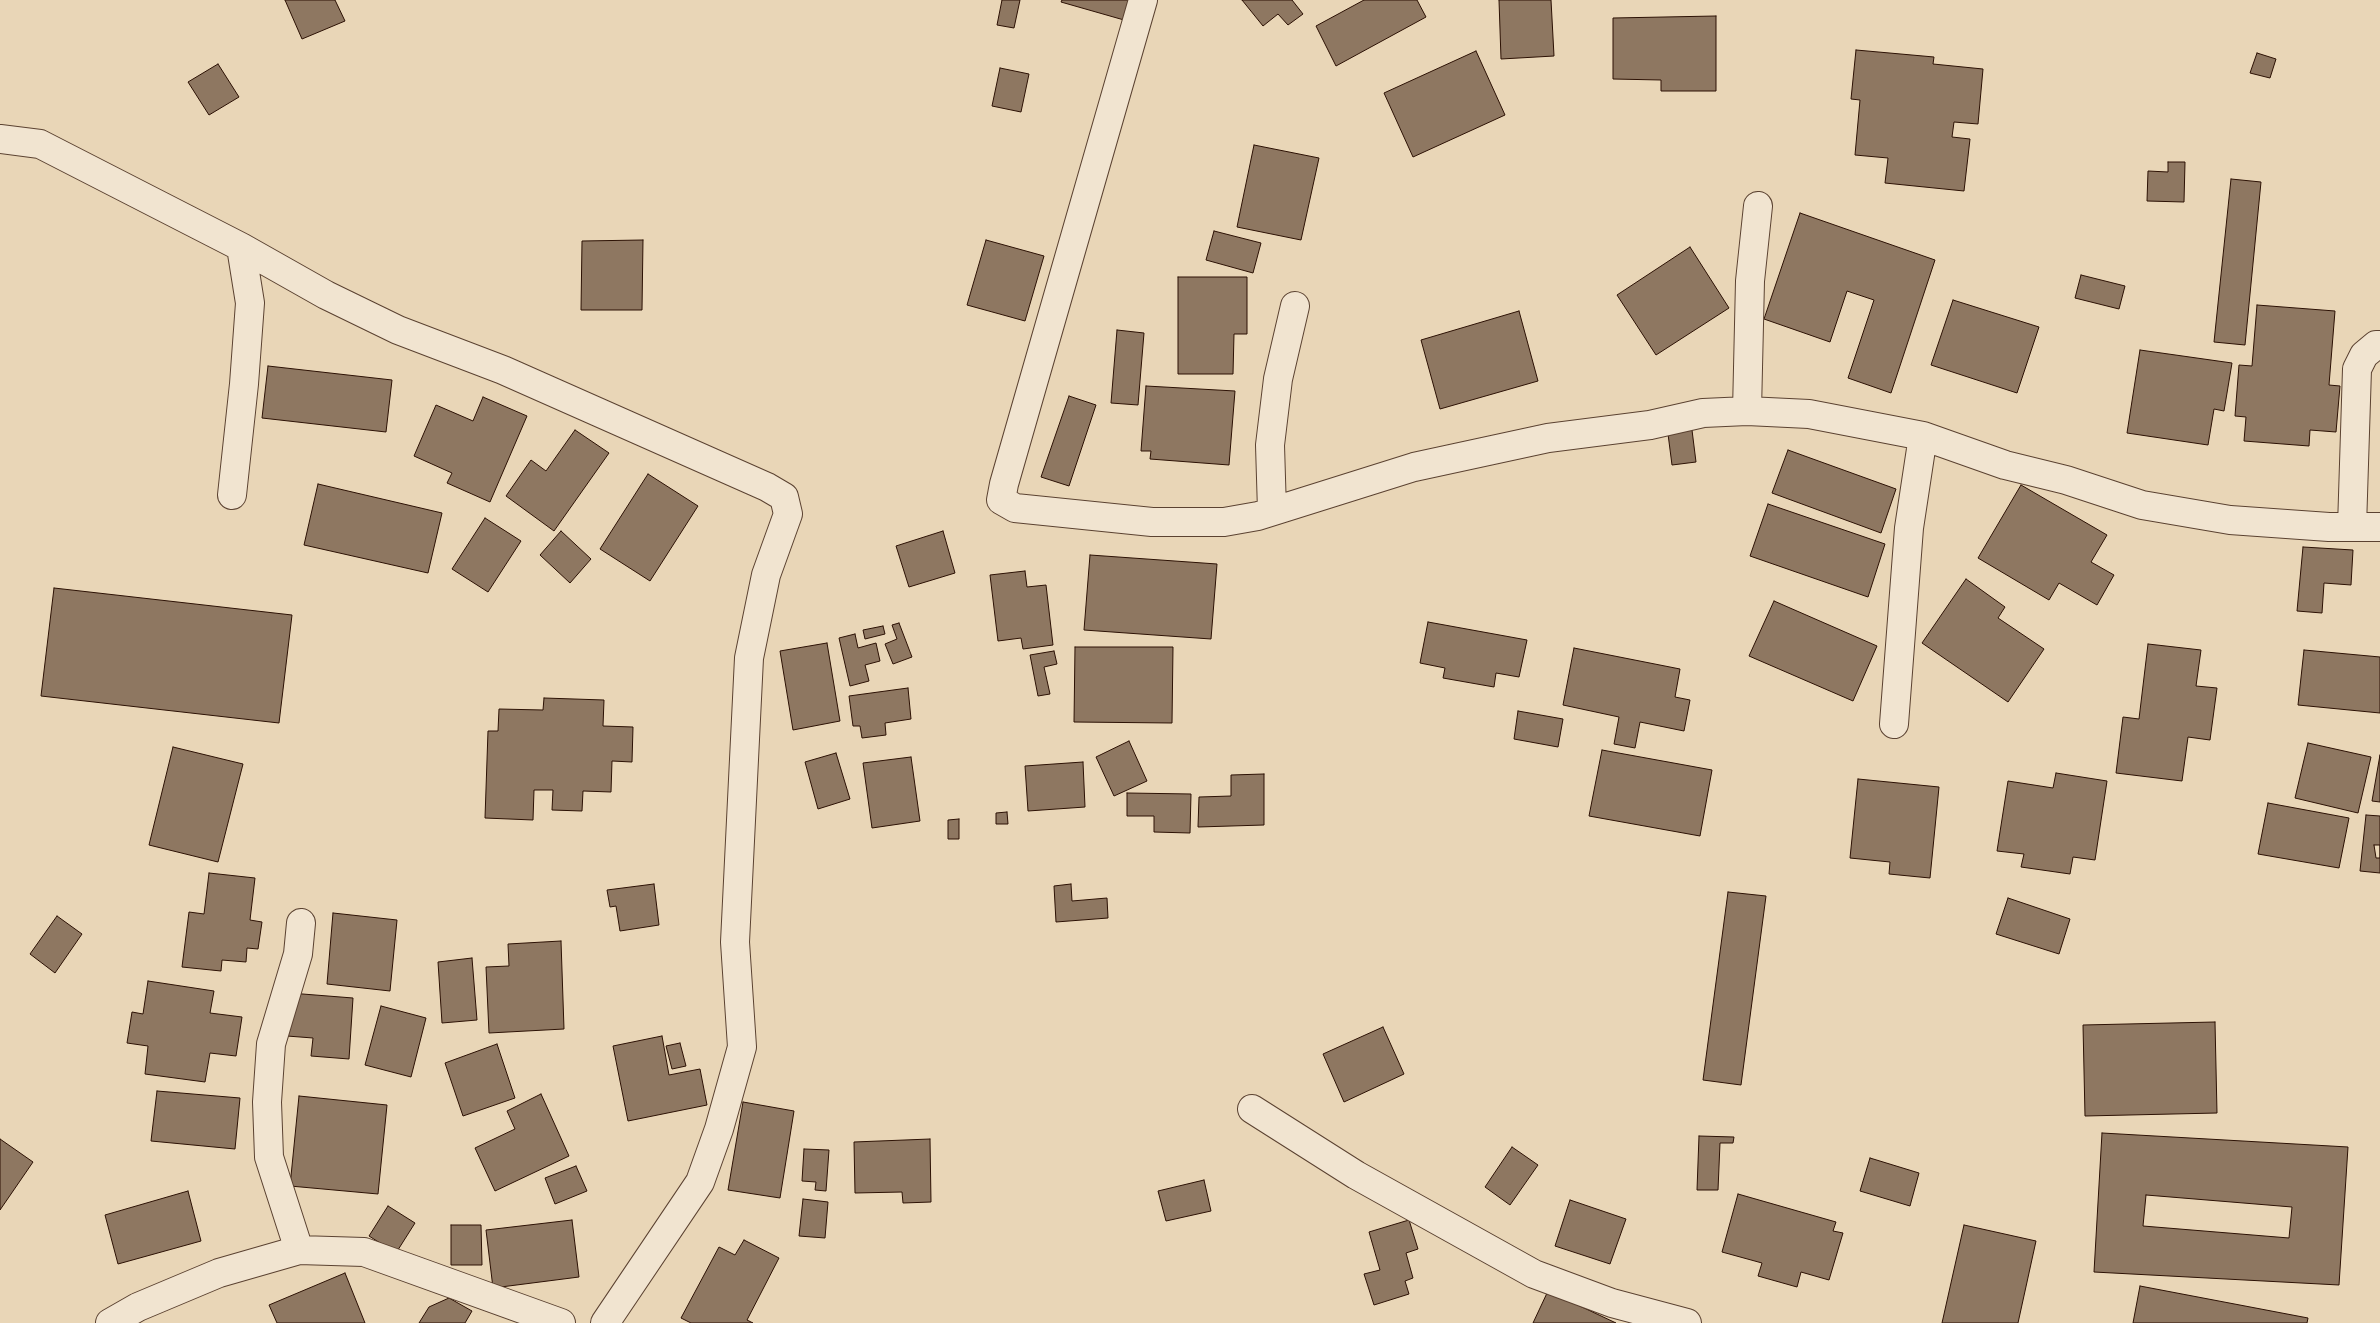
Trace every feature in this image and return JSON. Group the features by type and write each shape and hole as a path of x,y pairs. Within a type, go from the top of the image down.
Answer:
{"street":[{"path":"1143,0 1004,484 1001,500 1015,508 1152,522 1224,522 1272,511 1414,467 1539,440 1650,425 1703,413 1747,411 1809,414 1923,436 2006,464 2066,480 2142,505 2230,520 2380,527"},
{"path":"0,139 40,144 241,247 326,295 398,330 503,370 767,487 784,497 788,514 766,575 750,658 735,942 742,1047 719,1129 700,1182 605,1323"},
{"path":"1747,411 1750,281 1758,206"},
{"path":"232,495 244,384 250,303 241,247"},
{"path":"1272,511 1270,445 1278,379 1295,306"},
{"path":"2352,527 2357,368 2364,355 2376,344 2380,344"},
{"path":"1894,724 1909,528 1923,436"},
{"path":"299,1250 269,1157 267,1102 271,1044 298,954 300,923"},
{"path":"1252,1109 1356,1175 1534,1274 1612,1303 1687,1323"},
{"path":"110,1323 138,1307 219,1273 299,1250 364,1252 561,1323"}],"building":[{"path":"285,0 335,0 345,21 302,39"},
{"path":"1002,0 1020,0 1014,28 997,25"},
{"path":"1062,0 1130,0 1124,20 1061,2"},
{"path":"1242,0 1292,0 1303,14 1288,25 1278,14 1263,26"},
{"path":"1364,0 1417,0 1426,17 1336,66 1316,26"},
{"path":"1499,0 1551,0 1554,56 1501,59"},
{"path":"1716,16 1716,91 1661,91 1661,80 1613,79 1613,18"},
{"path":"1856,50 1934,57 1933,64 1983,69 1978,124 1954,122 1952,137 1970,139 1964,191 1885,183 1888,158 1855,155 1860,100 1851,99"},
{"path":"1476,51 1505,115 1413,157 1384,93"},
{"path":"2257,53 2276,59 2270,78 2250,73"},
{"path":"218,64 239,97 209,115 188,82"},
{"path":"1000,68 1029,74 1021,112 992,106"},
{"path":"1254,145 1319,158 1301,240 1237,227"},
{"path":"2168,162 2185,162 2184,202 2147,201 2148,171 2168,172"},
{"path":"2231,179 2261,182 2245,345 2214,342"},
{"path":"1800,213 1935,260 1891,393 1848,378 1874,300 1847,291 1830,342 1764,319"},
{"path":"1214,231 1261,243 1253,273 1206,260"},
{"path":"643,240 642,310 581,310 582,241"},
{"path":"986,240 1044,256 1025,321 967,305"},
{"path":"1690,247 1729,308 1656,355 1617,295"},
{"path":"2081,275 2125,286 2119,309 2075,298"},
{"path":"1178,277 1247,277 1247,334 1234,334 1233,374 1178,374"},
{"path":"1953,300 2039,327 2017,393 1931,365"},
{"path":"2257,305 2335,311 2329,385 2340,386 2336,432 2310,430 2309,446 2244,441 2246,417 2235,416 2239,365 2252,366"},
{"path":"1519,311 1538,381 1440,409 1421,340"},
{"path":"1117,330 1144,333 1138,405 1111,403"},
{"path":"2140,350 2232,363 2224,411 2214,409 2208,445 2127,433"},
{"path":"268,366 392,380 386,432 262,418"},
{"path":"1146,386 1235,391 1229,465 1150,459 1151,451 1141,451"},
{"path":"1069,396 1096,405 1069,486 1041,477"},
{"path":"483,397 527,416 490,502 447,483 452,473 414,456 436,405 473,421"},
{"path":"575,430 609,453 554,531 506,496 531,460 546,471"},
{"path":"1692,430 1696,462 1672,465 1668,434"},
{"path":"1788,450 1896,489 1881,533 1772,493"},
{"path":"648,474 698,506 650,581 600,549"},
{"path":"318,484 442,513 428,573 304,545"},
{"path":"2021,485 2107,535 2091,562 2114,575 2097,605 2059,583 2049,600 1978,558"},
{"path":"1768,504 1885,544 1868,597 1750,556"},
{"path":"485,518 521,541 488,592 452,569"},
{"path":"561,531 591,559 570,583 540,555"},
{"path":"943,531 955,573 909,587 896,546"},
{"path":"2303,547 2353,550 2351,585 2324,583 2322,613 2297,611"},
{"path":"1090,555 1217,564 1211,639 1084,630"},
{"path":"1025,571 1027,587 1046,585 1053,645 1023,649 1021,638 998,641 990,575"},
{"path":"1966,579 2005,607 1998,618 2044,649 2008,702 1922,643"},
{"path":"54,588 292,615 279,723 41,696"},
{"path":"1774,601 1877,646 1853,701 1749,656"},
{"path":"1428,622 1527,640 1519,677 1496,673 1494,687 1443,678 1445,668 1420,663"},
{"path":"899,623 912,657 893,664 885,644 897,639 892,625"},
{"path":"883,626 885,634 865,639 863,630"},
{"path":"855,634 858,648 876,643 880,661 865,665 869,681 850,686 839,638"},
{"path":"827,643 840,721 793,730 780,651"},
{"path":"2148,644 2201,650 2196,686 2217,688 2210,740 2188,737 2182,781 2116,773 2123,717 2139,719"},
{"path":"1075,647 1173,647 1172,723 1074,722"},
{"path":"1574,648 1680,669 1675,697 1690,700 1684,731 1640,722 1635,748 1614,744 1619,717 1563,705"},
{"path":"2304,650 2380,657 2380,713 2298,705"},
{"path":"1054,651 1057,664 1044,667 1050,694 1038,696 1030,655"},
{"path":"908,688 911,719 885,723 886,735 862,738 860,726 853,726 849,696"},
{"path":"544,698 604,700 603,726 633,727 632,762 612,761 611,792 583,791 582,811 552,810 553,790 534,790 533,820 485,818 488,731 498,731 499,709 543,710"},
{"path":"1518,711 1563,719 1558,747 1514,739"},
{"path":"1129,741 1147,781 1114,796 1096,757"},
{"path":"2308,743 2371,757 2358,813 2295,798"},
{"path":"173,747 243,764 218,862 149,845"},
{"path":"1602,750 1712,770 1700,836 1589,816"},
{"path":"836,753 850,799 818,809 805,762"},
{"path":"2380,755 2380,802 2372,801"},
{"path":"911,757 920,821 872,828 863,763"},
{"path":"1083,762 1085,807 1028,811 1025,766"},
{"path":"2056,773 2107,781 2095,860 2073,857 2070,874 2021,867 2024,854 1997,851 2008,781 2053,788"},
{"path":"1264,774 1264,825 1198,827 1199,797 1231,796 1231,775"},
{"path":"1858,779 1939,787 1930,878 1889,874 1890,862 1850,858"},
{"path":"1127,793 1191,794 1190,833 1154,832 1154,816 1127,816"},
{"path":"2268,803 2349,818 2339,868 2258,854"},
{"path":"1007,812 1008,824 996,824 996,813"},
{"path":"2366,815 2380,816 2380,873 2360,871"},
{"path":"959,819 959,839 948,839 948,820"},
{"path":"2374,845 2380,845 2380,858 2376,858"},
{"path":"209,873 255,878 250,920 262,922 258,949 247,948 246,962 222,960 221,971 182,967 189,912 204,914"},
{"path":"654,884 659,925 620,931 616,906 610,907 607,890"},
{"path":"1071,884 1072,901 1107,898 1108,918 1056,922 1054,886"},
{"path":"1728,892 1766,896 1741,1085 1703,1080"},
{"path":"2008,898 2070,919 2059,954 1996,934"},
{"path":"333,913 397,920 390,991 327,984"},
{"path":"57,916 82,934 55,973 30,954"},
{"path":"561,941 564,1029 489,1033 486,967 509,966 508,944"},
{"path":"472,958 477,1020 442,1023 438,962"},
{"path":"148,981 214,991 210,1013 242,1017 236,1056 210,1053 205,1082 145,1074 148,1046 127,1043 132,1012 143,1014"},
{"path":"290,993 353,998 349,1059 311,1056 313,1038 287,1036"},
{"path":"381,1006 426,1018 411,1077 365,1065"},
{"path":"2215,1022 2217,1113 2085,1116 2083,1025"},
{"path":"1383,1027 1404,1074 1344,1102 1323,1054"},
{"path":"662,1036 669,1075 700,1069 707,1105 628,1121 613,1046"},
{"path":"680,1043 686,1066 672,1069 666,1046"},
{"path":"497,1044 515,1098 463,1116 445,1063"},
{"path":"157,1091 240,1098 235,1149 151,1141"},
{"path":"541,1094 569,1156 495,1191 475,1148 515,1129 507,1111"},
{"path":"299,1096 387,1105 378,1194 290,1186"},
{"path":"743,1102 794,1111 780,1198 728,1190"},
{"path":"2102,1133 2348,1147 2339,1285 2094,1272","holes":["2146,1195 2292,1207 2289,1238 2143,1226"]},
{"path":"1699,1136 1734,1137 1733,1143 1720,1143 1718,1190 1697,1190"},
{"path":"0,1139 33,1162 0,1210"},
{"path":"930,1139 931,1202 903,1203 902,1192 855,1193 854,1142"},
{"path":"1512,1147 1538,1165 1510,1205 1485,1187"},
{"path":"804,1149 829,1150 826,1191 815,1190 816,1182 802,1181"},
{"path":"1870,1158 1919,1173 1910,1206 1860,1191"},
{"path":"576,1166 587,1191 555,1204 545,1178"},
{"path":"1204,1180 1211,1211 1166,1221 1158,1191"},
{"path":"188,1191 201,1241 118,1264 105,1215"},
{"path":"1738,1194 1836,1222 1833,1231 1843,1233 1829,1280 1801,1272 1797,1287 1758,1276 1762,1263 1722,1252"},
{"path":"803,1199 828,1202 825,1238 799,1236"},
{"path":"1570,1200 1626,1219 1610,1264 1555,1246"},
{"path":"388,1206 415,1223 396,1253 369,1236"},
{"path":"572,1220 579,1277 493,1288 486,1230"},
{"path":"1409,1220 1418,1249 1406,1253 1413,1278 1405,1281 1409,1294 1374,1305 1364,1274 1380,1270 1369,1232"},
{"path":"451,1225 481,1225 482,1265 451,1265"},
{"path":"1964,1225 2036,1241 2018,1323 1942,1323"},
{"path":"744,1240 779,1258 747,1320 753,1323 691,1323 681,1318 719,1247 735,1255"},
{"path":"345,1273 365,1323 277,1323 269,1305"},
{"path":"2140,1286 2308,1318 2307,1323 2133,1323"},
{"path":"1548,1291 1616,1323 1533,1323"},
{"path":"449,1298 472,1311 465,1323 419,1323 429,1307"}]}
